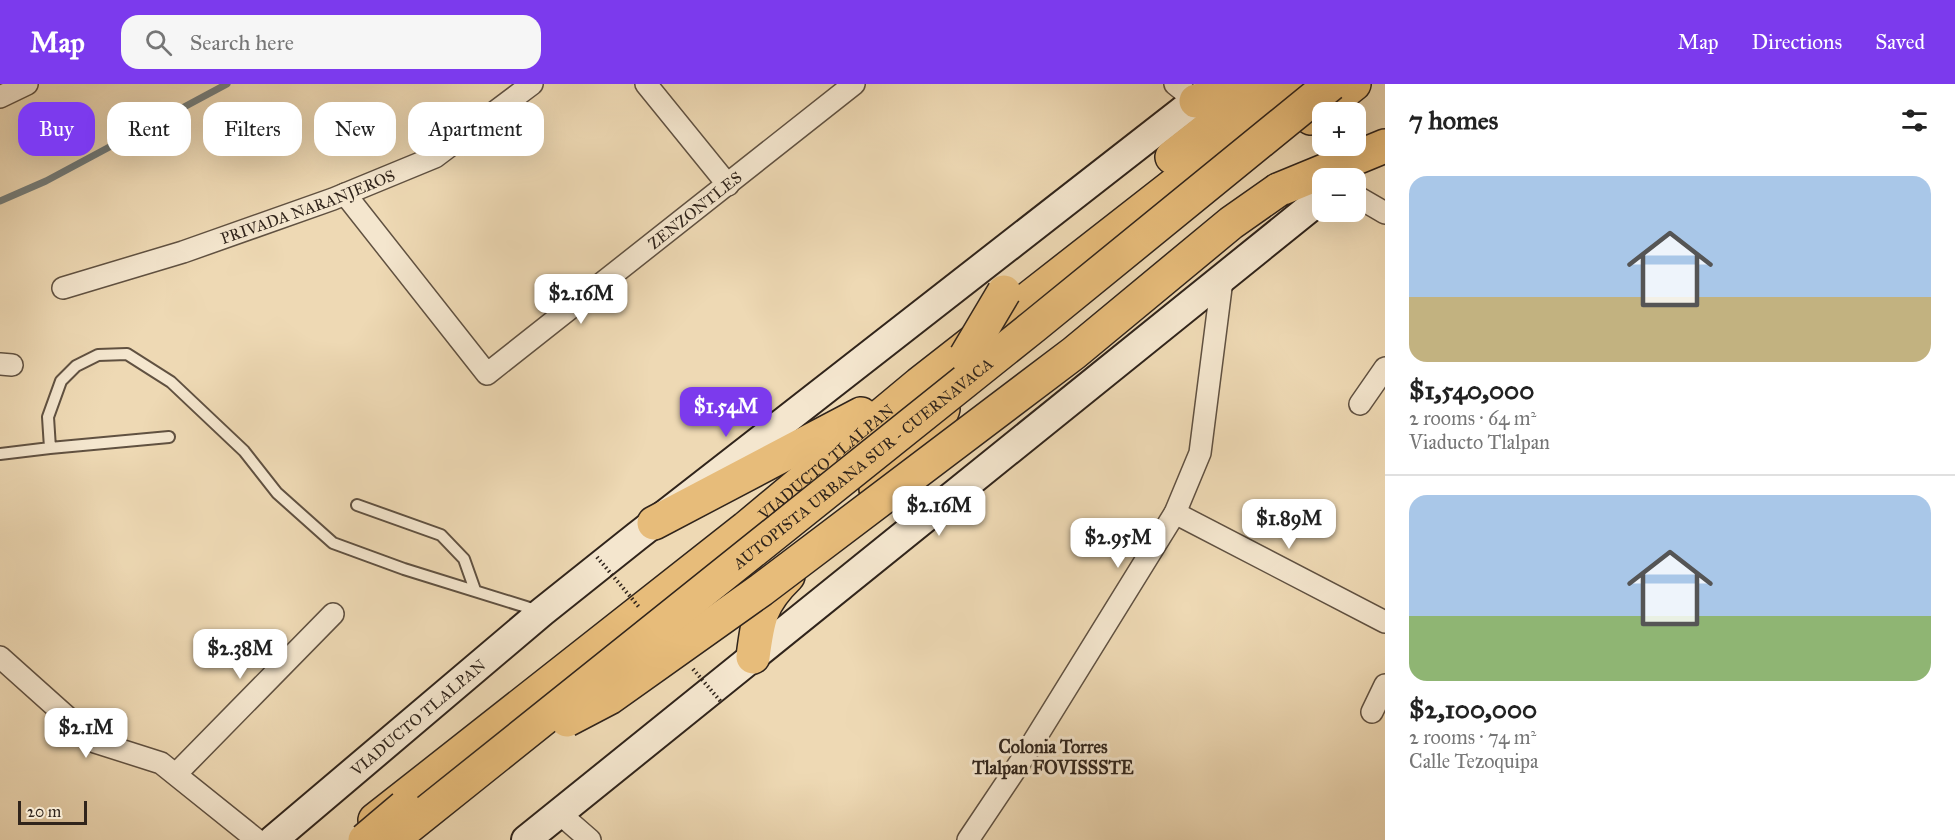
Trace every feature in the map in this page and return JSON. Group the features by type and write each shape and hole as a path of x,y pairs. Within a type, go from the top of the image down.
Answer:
{"highway":[{"path":"1196,90 1264,84"},
{"path":"966,356 1004,292 1264,84"},
{"name":"AUTOPISTA URBANA SUR - CUERNAVACA","path":"365,840 564,686 1296,84"},
{"name":"VIADUCTO TLALPAN","path":"350,840 746,528 919,384 1303,84"},
{"name":"AUTOPISTA URBANA SUR - CUERNAVACA","path":"392,840 1034,326 1331,84"},
{"name":"VIADUCTO TLALPAN","path":"408,840 765,556 943,409 1354,84"},
{"path":"494,760 609,698 761,590 1074,353 1231,223 1278,190 1385,147"},
{"path":"654,523 919,384"},
{"path":"753,657 757,624 763,605 777,586 921,445 934,431 943,409"}],"main road":[{"name":"VIADUCTO TLALPAN","path":"273,840 542,612 1196,90"},
{"path":"1359,168 1385,147"},
{"path":"526,840 1312,206"}],"street":[{"path":"0,97 27,84"},
{"name":"PRIVADA NARANJEROS","path":"63,288 183,252 345,194 435,157 532,84"},
{"path":"646,84 728,185"},
{"name":"ZENZONTLES","path":"345,194 487,374 854,84"},
{"path":"1366,202 1385,213"},
{"path":"968,840 1026,752 1175,513 1200,453 1222,280"},
{"path":"1360,404 1385,368"},
{"path":"1175,513 1385,622"},
{"path":"176,774 333,614"},
{"path":"0,657 95,742 161,763 257,840"},
{"path":"1372,712 1385,685"},
{"path":"559,813 590,840"}],"lane":[{"path":"50,448 48,417 61,381 76,366 98,356 127,354 171,382 244,451 277,493 333,543 404,569 542,612"},
{"path":"0,454 169,437"},
{"path":"357,505 441,536 464,559 475,590"}],"waterway":[{"path":"0,201 46,181 227,84"}],"district":[{"name":"Colonia Torres Tlalpan FOVISSSTE","path":"1053,757"}]}
